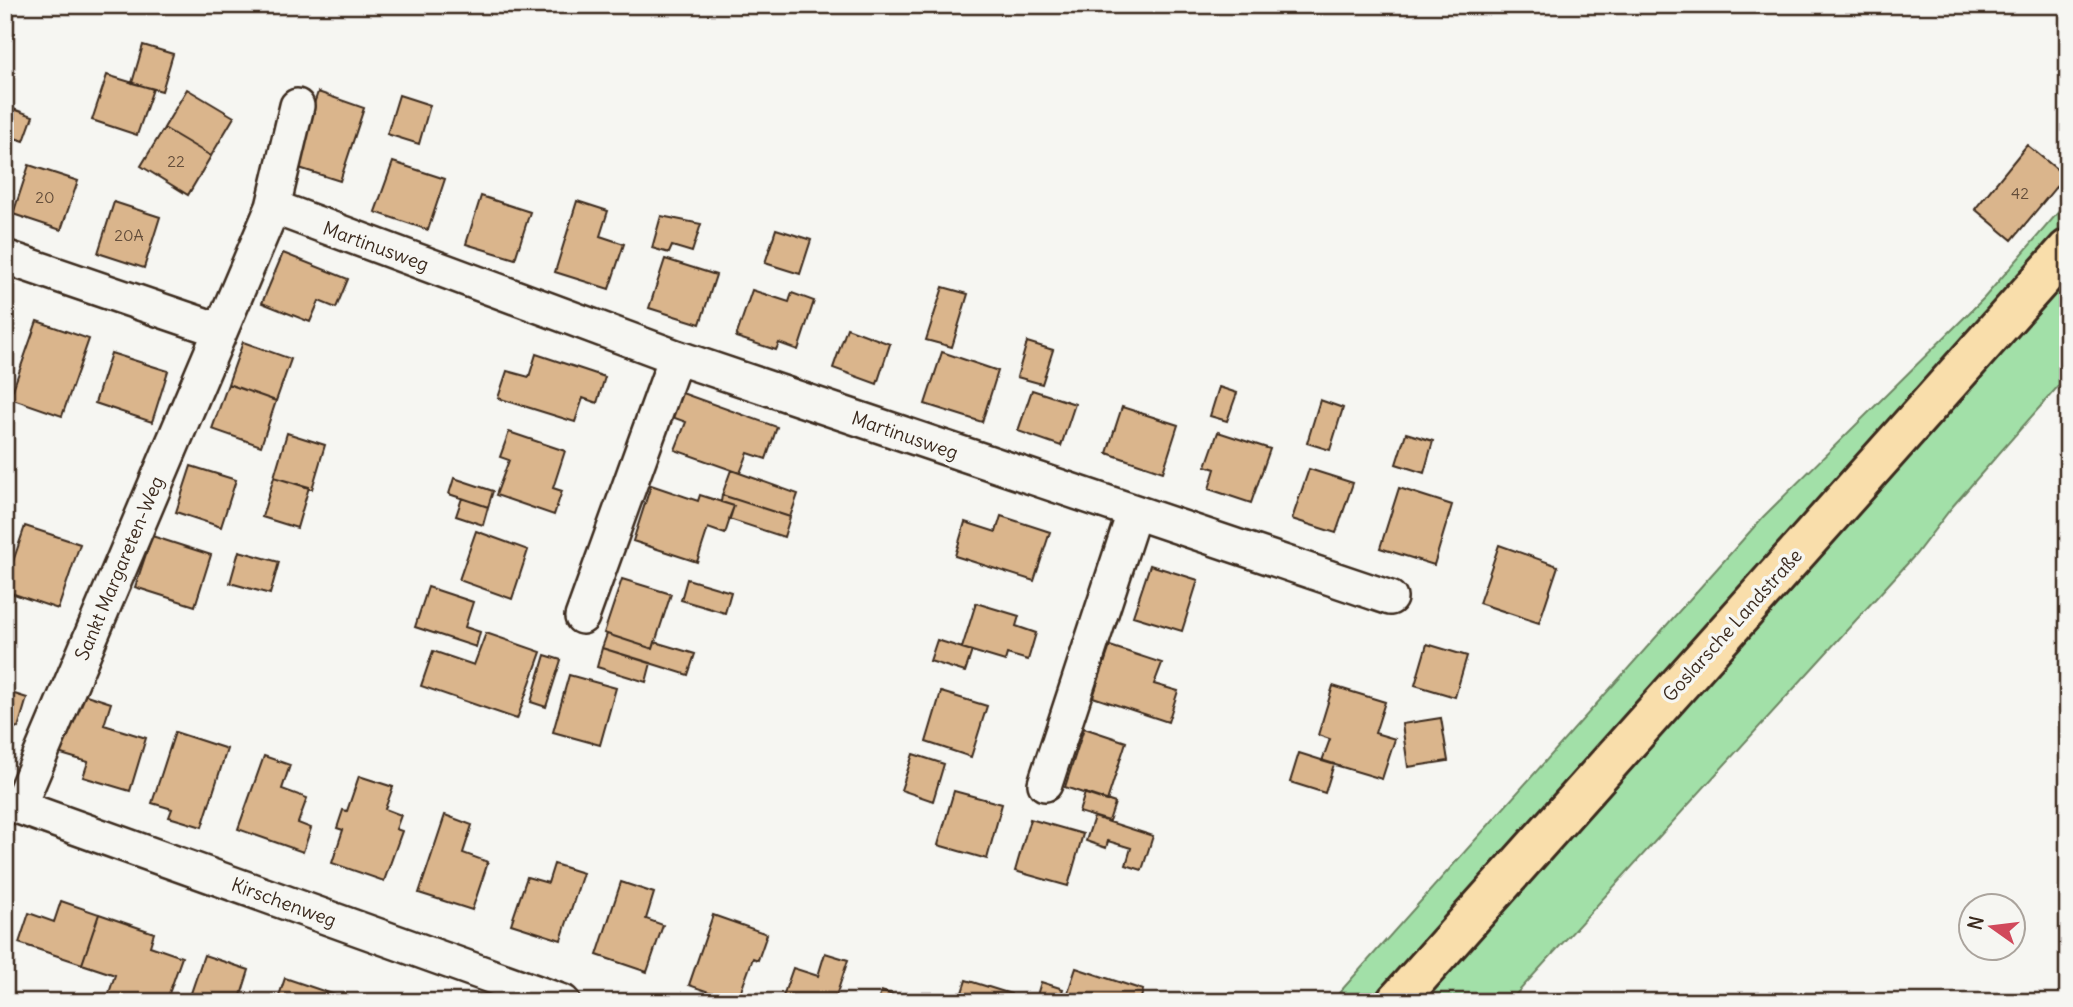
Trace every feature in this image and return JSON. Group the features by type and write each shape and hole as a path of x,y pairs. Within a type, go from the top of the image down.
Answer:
{"main road":[{"name":"Goslarsche Landstraße","path":"1396,1002 2068,249"}],"street":[{"name":"Sankt Margareten-Weg","path":"12,804 273,207 297,106"},
{"name":"Martinusweg","path":"273,207 676,357 1390,598"},
{"path":"5,257 219,330"},
{"path":"582,617 676,357"},
{"path":"1045,784 1134,513"},
{"name":"Kirschenweg","path":"12,804 563,1002"}],"green space":[{"path":"2068,201 2068,375 1952,507 1916,554 1509,1002 1331,1002 1763,517 1984,298"}],"building":[{"path":"143,45 173,54 162,91 132,83"},
{"path":"107,75 153,89 137,135 92,120"},
{"path":"187,89 234,117 211,156 164,128"},
{"path":"318,92 364,108 340,181 293,166"},
{"path":"399,95 430,105 419,144 387,134"},
{"path":"5,106 33,116 24,141 5,135"},
{"path":"164,128 211,156 188,195 141,166"},
{"path":"2027,145 2065,176 2012,240 1975,209"},
{"path":"393,162 445,179 428,230 375,212"},
{"path":"29,165 78,181 61,230 13,214"},
{"path":"481,196 530,212 515,259 466,244"},
{"path":"577,201 608,211 600,236 624,244 609,289 555,272"},
{"path":"114,202 160,217 144,268 98,253"},
{"path":"661,216 701,224 692,252 672,246 669,253 652,248"},
{"path":"776,229 811,240 800,274 765,263"},
{"path":"283,253 348,279 336,308 319,301 310,322 262,303"},
{"path":"665,259 716,275 700,324 649,308"},
{"path":"943,287 968,294 952,347 926,340"},
{"path":"752,290 789,302 792,293 814,301 798,350 779,343 776,350 736,337"},
{"path":"37,321 89,339 62,416 10,398"},
{"path":"847,328 890,344 877,384 833,368"},
{"path":"243,342 291,359 276,401 228,384"},
{"path":"1027,342 1053,350 1042,384 1017,377"},
{"path":"942,352 998,371 982,422 925,404"},
{"path":"111,353 168,371 152,422 95,403"},
{"path":"536,354 605,377 597,403 583,398 575,422 498,398 507,371 529,377"},
{"path":"228,384 276,401 261,446 212,429"},
{"path":"1219,387 1237,393 1227,421 1210,416"},
{"path":"1032,390 1075,404 1061,446 1018,431"},
{"path":"682,393 777,427 766,459 748,453 740,473 675,450 686,422 672,417"},
{"path":"1320,400 1343,408 1330,450 1307,443"},
{"path":"1122,407 1178,425 1163,472 1107,453"},
{"path":"509,432 565,451 553,488 562,491 554,515 496,495 509,460 500,457"},
{"path":"1218,432 1270,449 1251,503 1209,489 1215,469 1206,466"},
{"path":"287,433 325,445 312,489 274,477"},
{"path":"1406,433 1433,441 1424,473 1396,464"},
{"path":"191,466 236,480 221,527 176,512"},
{"path":"1309,469 1353,483 1336,533 1292,519"},
{"path":"731,470 798,494 790,517 722,495"},
{"path":"274,477 309,487 297,528 262,517"},
{"path":"454,478 493,491 488,507 449,494"},
{"path":"651,485 698,501 700,495 734,506 725,534 708,528 697,562 633,541"},
{"path":"1399,488 1452,505 1434,565 1380,548"},
{"path":"722,495 790,517 784,537 729,519 734,506 721,502"},
{"path":"462,498 488,507 483,525 456,516"},
{"path":"1001,516 1050,532 1034,581 955,556 965,522 996,532"},
{"path":"25,526 80,544 58,609 5,591"},
{"path":"476,531 528,550 512,599 459,580"},
{"path":"152,536 211,555 195,606 135,587"},
{"path":"1499,545 1558,566 1539,623 1479,603"},
{"path":"239,551 279,562 270,594 230,583"},
{"path":"1150,565 1198,580 1182,631 1133,616"},
{"path":"622,579 671,594 653,649 604,633"},
{"path":"687,579 731,592 725,613 681,600"},
{"path":"428,587 473,602 465,627 480,632 476,647 415,627"},
{"path":"976,603 1019,616 1016,626 1036,633 1028,660 1007,654 1005,661 962,648"},
{"path":"486,633 541,652 517,719 421,686 433,651 474,665"},
{"path":"607,634 653,649 655,642 695,654 688,675 602,648"},
{"path":"937,640 972,651 965,672 930,661"},
{"path":"1427,644 1467,656 1455,697 1415,685"},
{"path":"1110,646 1162,663 1154,684 1178,691 1168,722 1093,697"},
{"path":"602,648 651,663 646,682 597,667"},
{"path":"545,655 561,660 546,707 531,702"},
{"path":"569,675 616,688 600,745 553,732"},
{"path":"1333,686 1385,702 1375,733 1395,739 1382,779 1322,761 1330,739 1318,735"},
{"path":"5,691 27,698 18,728 5,724"},
{"path":"77,692 111,703 104,725 146,738 130,791 83,777 88,762 58,753"},
{"path":"941,692 987,706 971,757 926,742"},
{"path":"1441,718 1448,761 1408,767 1402,724"},
{"path":"1084,728 1126,742 1107,801 1065,787"},
{"path":"175,732 227,749 202,827 169,817 172,809 152,803"},
{"path":"1299,753 1334,764 1325,793 1290,782"},
{"path":"913,754 944,764 933,801 901,790"},
{"path":"264,756 290,765 282,789 307,798 298,823 311,828 303,852 238,829"},
{"path":"359,776 393,787 385,809 401,815 396,829 402,831 384,881 332,863 343,830 337,828 343,810 347,811"},
{"path":"954,791 1002,804 987,859 938,845"},
{"path":"1085,793 1115,803 1109,821 1079,812"},
{"path":"445,815 472,825 463,853 488,862 472,910 419,893"},
{"path":"1094,817 1153,836 1142,870 1126,865 1131,848 1108,841 1106,848 1086,841"},
{"path":"1030,819 1083,834 1068,886 1015,871"},
{"path":"554,864 583,873 561,940 511,924 527,877 548,883"},
{"path":"621,882 654,893 646,919 663,925 647,972 597,955"},
{"path":"61,901 99,914 82,964 19,943 29,913 54,922"},
{"path":"99,914 154,933 150,946 182,957 166,1002 106,1002 115,975 82,964"},
{"path":"713,915 767,934 758,960 753,958 737,1002 689,985"},
{"path":"825,953 848,960 834,1002 781,1002 793,968 818,976"},
{"path":"204,955 249,970 239,1002 188,1002"},
{"path":"1076,968 1143,990 1140,1002 1076,1002 1066,998"},
{"path":"285,978 353,1001 353,1002 277,1002"},
{"path":"966,980 1011,994 1010,1002 959,1002"},
{"path":"1041,982 1063,989 1059,1002 1035,1002"},
{"path":"881,991 916,1002 878,1002"}]}
